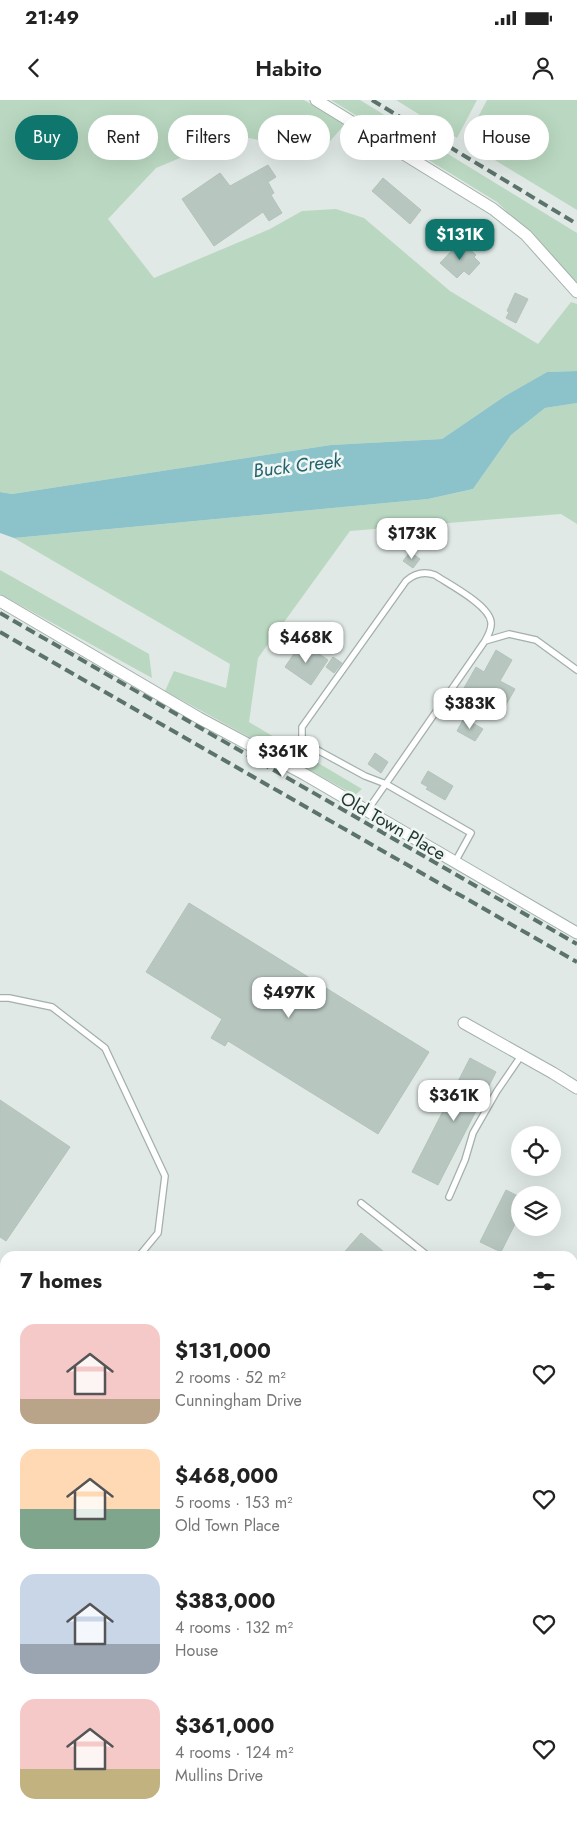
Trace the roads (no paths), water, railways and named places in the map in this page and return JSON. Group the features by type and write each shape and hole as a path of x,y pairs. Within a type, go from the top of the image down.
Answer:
{"street":[{"path":"316,100 493,209 526,235 577,292"},
{"name":"Old Town Place","path":"0,601 199,718 304,774 577,933"},
{"path":"464,1023 577,1088"}],"lane":[{"path":"367,812 386,784 485,641 491,631 491,622 488,614 481,606 436,575 427,572 412,576 406,581 302,727 302,737 308,744 321,752 365,776 386,784 471,833 454,862"},
{"path":"485,641 509,634 536,640 577,670"},
{"path":"0,998 9,998 52,1007 105,1048 164,1176 158,1233 142,1251"},
{"path":"449,1197 465,1160 473,1133 497,1091 521,1056"},
{"path":"361,1203 422,1251"}],"water":[{"name":"Buck Creek","path":"577,371 577,403 545,408 511,435 473,489 428,499 14,538 0,533 0,492 12,494 331,445 442,439 505,396 547,372"}],"railway":[{"path":"372,100 577,224"},
{"path":"0,613 577,944"},
{"path":"0,632 577,962"}]}
